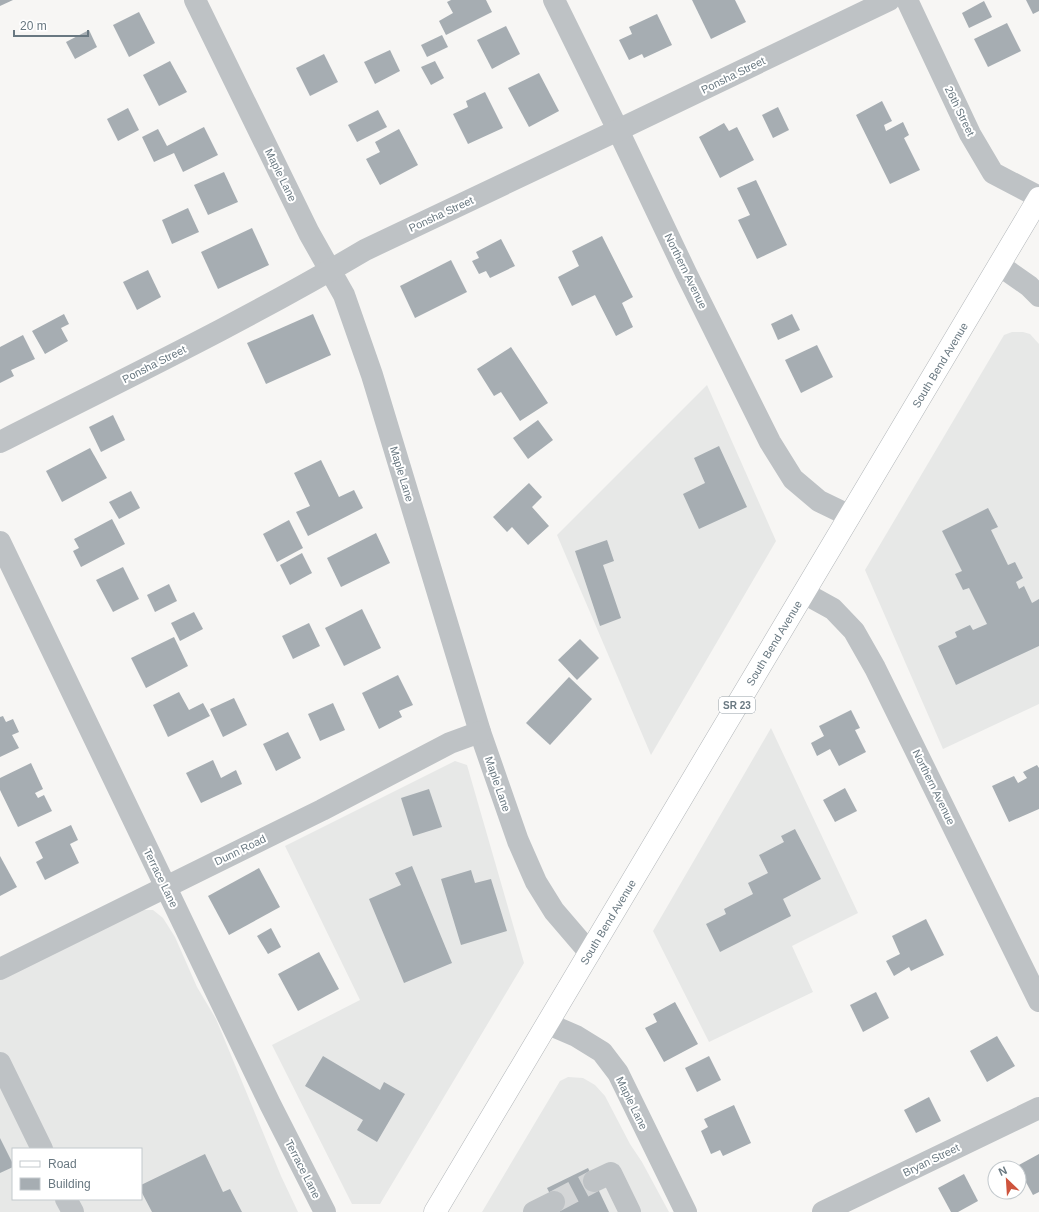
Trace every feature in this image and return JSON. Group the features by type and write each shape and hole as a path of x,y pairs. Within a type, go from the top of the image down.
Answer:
{"main road":[{"name":"South Bend Avenue","path":"435,1212 1039,198"}],"street":[{"name":"Maple Lane","path":"195,0 309,233 344,296 372,375 480,732 518,841 536,882 554,911 590,953"},
{"name":"Northern Avenue","path":"554,0 686,273 770,442 793,479 819,501 850,516"},
{"name":"Ponsha Street","path":"0,442 161,360 329,271 365,250 889,0"},
{"name":"26th Street","path":"907,0 970,134 993,173 1039,198"},
{"path":"999,265 1029,286 1039,296"},
{"name":"Terrace Lane","path":"0,542 276,1116 325,1212"},
{"name":"Northern Avenue","path":"804,593 834,608 854,631 883,683 1039,1001"},
{"name":"Dunn Road","path":"0,968 322,810 450,743 480,732"},
{"name":"Maple Lane","path":"548,1024 576,1036 602,1052 618,1073 686,1212"},
{"path":"0,1063 42,1148"},
{"name":"Bryan Street","path":"823,1212 1039,1108"},
{"path":"594,1181 611,1173 630,1212"},
{"path":"67,1200 73,1212"},
{"path":"534,1212 554,1202"}],"shaded area":[{"path":"1012,332 1023,332 1030,334 1039,344 1039,704 943,749 865,570 1004,335"},
{"path":"707,385 776,541 651,755 557,535"},
{"path":"771,728 858,913 792,946 813,992 709,1042 653,931"},
{"path":"455,761 467,765 524,963 380,1204 352,1204 272,1045 360,1000 285,846"},
{"path":"136,910 153,910 163,918 175,937 197,987 216,1019 281,1176 298,1212 0,1212 0,975"},
{"path":"568,1077 583,1078 595,1085 605,1096 630,1144 642,1162 669,1212 482,1212 560,1081"}],"building":[{"path":"0,0 13,0 0,6"},
{"path":"451,0 486,0 492,12 446,35 439,21 453,13 447,2"},
{"path":"692,0 735,0 746,22 711,39"},
{"path":"1026,0 1039,0 1039,11 1033,14"},
{"path":"984,1 992,17 969,28 962,13"},
{"path":"139,12 155,43 129,57 113,25"},
{"path":"657,14 672,45 644,58 642,54 629,60 619,40 632,34 629,27"},
{"path":"1007,23 1021,51 988,67 974,39"},
{"path":"506,26 520,54 492,69 477,40"},
{"path":"89,30 97,47 75,59 66,42"},
{"path":"442,35 448,47 427,57 421,45"},
{"path":"390,50 400,71 375,84 364,62"},
{"path":"324,54 338,82 310,96 296,68"},
{"path":"170,61 187,92 159,106 143,75"},
{"path":"435,61 444,78 431,85 421,67"},
{"path":"539,73 559,111 529,127 508,88"},
{"path":"485,92 503,128 468,144 453,114 468,107 466,101"},
{"path":"882,101 892,121 884,125 886,131 903,122 909,135 904,138 920,170 890,184 856,115"},
{"path":"778,107 789,130 773,138 762,115"},
{"path":"128,108 139,130 118,141 107,119"},
{"path":"378,110 387,127 357,142 348,125"},
{"path":"724,123 729,131 737,127 754,160 720,178 699,137"},
{"path":"204,127 218,155 183,172 174,153 154,162 142,137 158,129 167,146"},
{"path":"399,129 418,165 380,185 366,159 380,152 375,142"},
{"path":"224,172 238,202 208,215 194,185"},
{"path":"756,180 787,245 757,259 738,220 750,215 737,188"},
{"path":"188,208 199,232 172,244 162,220"},
{"path":"252,228 269,265 218,289 201,252"},
{"path":"602,236 633,297 622,303 633,327 616,336 595,295 572,306 558,277 579,266 572,251"},
{"path":"501,239 515,266 490,278 486,271 479,274 472,261 479,258 476,252"},
{"path":"451,260 467,292 415,318 400,286"},
{"path":"148,270 161,297 137,310 123,282"},
{"path":"64,314 69,324 61,328 68,341 45,354 32,331"},
{"path":"313,314 331,355 266,384 247,343"},
{"path":"792,314 800,330 778,340 771,324"},
{"path":"23,335 35,359 11,370 14,376 0,383 0,347"},
{"path":"817,345 833,377 801,393 785,360"},
{"path":"511,347 548,403 520,421 501,392 494,396 477,369"},
{"path":"113,415 125,440 101,452 89,427"},
{"path":"538,420 553,440 528,459 513,438"},
{"path":"719,446 747,507 699,529 683,494 705,483 694,458"},
{"path":"90,448 107,478 62,502 46,471"},
{"path":"321,460 339,497 354,490 363,508 308,536 296,512 310,506 294,473"},
{"path":"529,483 542,497 532,507 549,526 528,545 512,527 507,532 493,517"},
{"path":"131,491 140,508 119,519 109,502"},
{"path":"988,508 998,527 991,530 1008,565 1015,562 1023,578 1016,582 1019,589 1024,586 1032,603 1039,599 1039,646 956,685 938,646 957,637 955,632 970,625 973,630 987,624 969,588 963,590 955,574 962,571 942,531"},
{"path":"112,519 125,544 81,567 73,551 79,548 74,539"},
{"path":"289,520 303,548 277,562 263,534"},
{"path":"376,533 390,563 341,587 327,558"},
{"path":"607,540 614,561 603,565 621,618 600,626 575,551"},
{"path":"302,553 312,573 290,585 280,565"},
{"path":"123,567 139,599 113,612 96,580"},
{"path":"169,584 177,601 155,612 147,595"},
{"path":"362,609 381,648 344,666 325,628"},
{"path":"194,612 203,629 180,641 171,623"},
{"path":"309,623 320,646 293,659 282,636"},
{"path":"174,637 188,666 146,688 131,658"},
{"path":"580,639 599,658 577,680 558,660"},
{"path":"398,675 413,705 399,711 402,717 379,729 362,693"},
{"path":"569,677 592,699 550,745 526,723"},
{"path":"179,692 189,710 203,703 210,716 168,737 153,705"},
{"path":"234,698 247,725 223,737 210,709"},
{"path":"333,703 345,730 320,741 308,714"},
{"path":"851,710 860,728 855,730 866,752 839,766 830,749 817,756 811,743 824,736 819,726"},
{"path":"3,716 6,722 13,719 19,732 12,735 19,748 0,757 0,717"},
{"path":"288,732 301,758 276,771 263,744"},
{"path":"213,760 221,778 236,770 242,784 201,803 186,773"},
{"path":"31,763 43,789 35,793 38,798 44,795 52,811 18,827 0,790 0,778"},
{"path":"1037,765 1039,768 1039,809 1009,822 992,786 1014,776 1018,783 1027,778 1023,772"},
{"path":"845,788 857,811 835,822 823,800"},
{"path":"429,789 442,827 413,836 401,798"},
{"path":"71,825 78,840 70,844 79,863 45,880 36,862 43,858 35,842"},
{"path":"795,829 821,879 783,899 791,916 720,952 706,924 726,914 724,909 753,894 748,883 768,873 759,855 784,842 781,836"},
{"path":"0,856 17,887 0,896"},
{"path":"412,866 452,963 404,983 369,899 401,885 395,873"},
{"path":"259,868 280,907 229,935 208,896"},
{"path":"471,870 475,883 491,879 507,931 461,945 441,879"},
{"path":"926,919 944,955 911,971 909,967 894,976 886,961 900,954 892,936"},
{"path":"271,928 281,947 268,954 257,936"},
{"path":"319,952 339,989 298,1011 278,974"},
{"path":"876,992 889,1018 863,1032 850,1005"},
{"path":"675,1002 698,1044 664,1062 645,1028 657,1022 653,1014"},
{"path":"997,1036 1015,1066 987,1082 970,1051"},
{"path":"323,1056 380,1090 384,1082 405,1094 377,1142 357,1130 363,1120 305,1086"},
{"path":"709,1056 721,1080 697,1092 685,1068"},
{"path":"929,1097 941,1121 916,1133 904,1110"},
{"path":"734,1105 751,1143 723,1156 720,1150 711,1154 701,1131 708,1127 704,1119"},
{"path":"0,1138 12,1162 12,1167 0,1173"},
{"path":"205,1154 223,1192 230,1189 242,1212 152,1212 142,1193 142,1185"},
{"path":"1039,1154 1039,1192 1033,1195 1027,1184 1027,1161"},
{"path":"588,1168 609,1212 559,1212 547,1188"},
{"path":"964,1174 978,1201 958,1212 951,1212 938,1188"}],"tunnel":[{"path":"554,1202 594,1181"}]}
